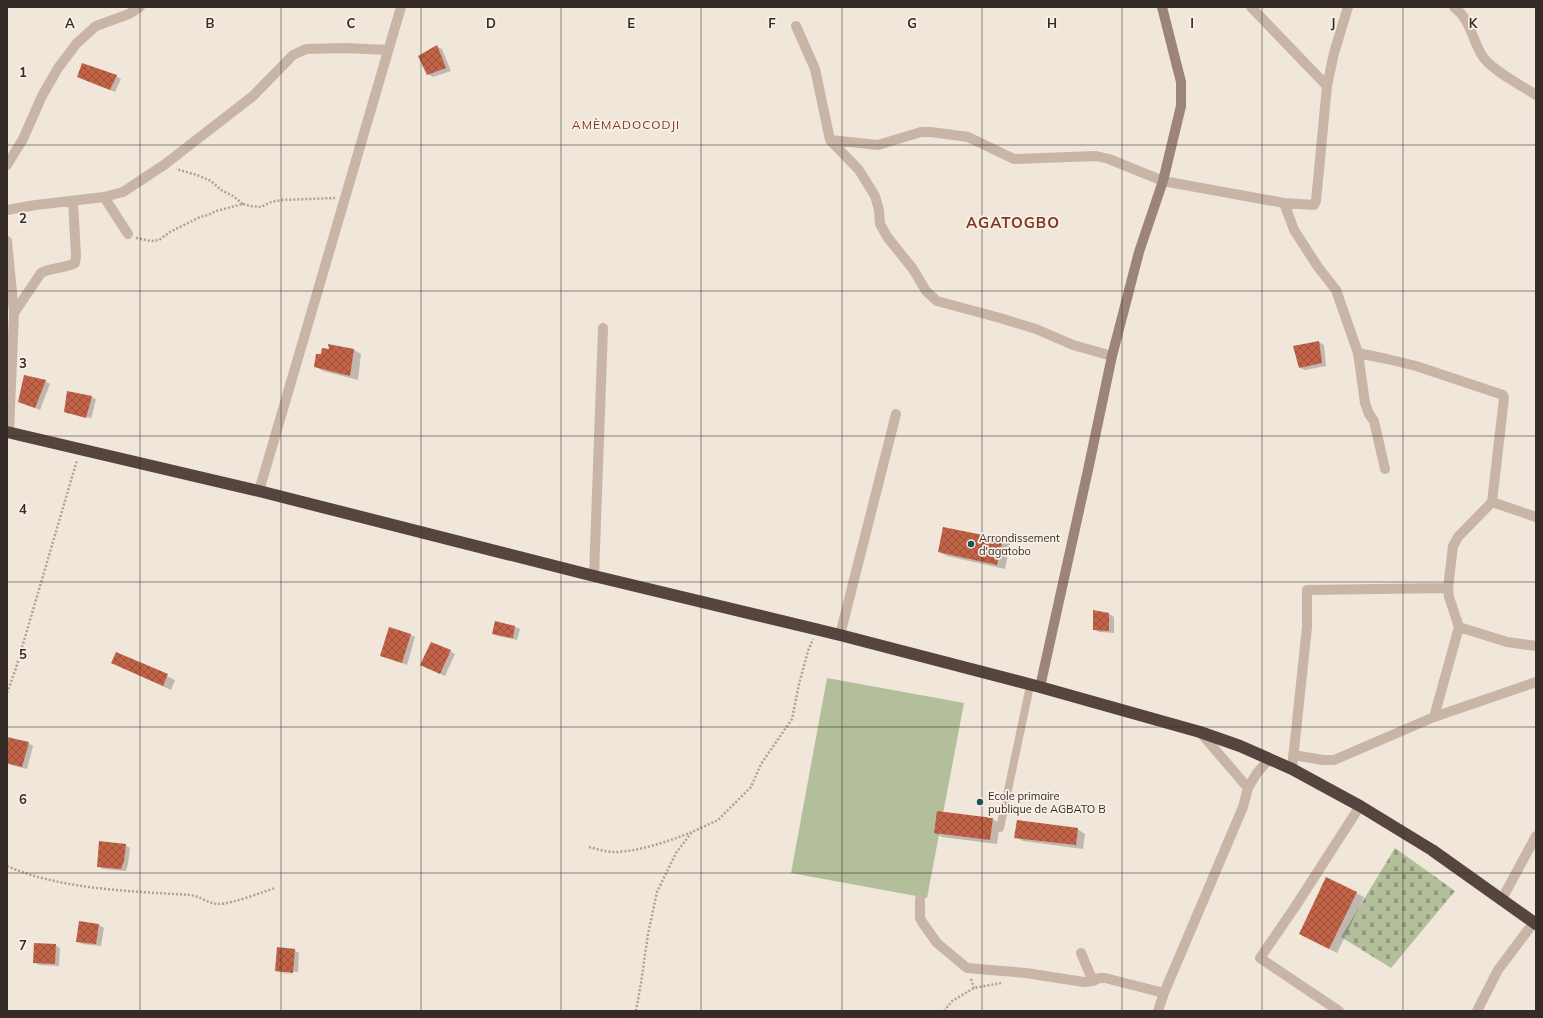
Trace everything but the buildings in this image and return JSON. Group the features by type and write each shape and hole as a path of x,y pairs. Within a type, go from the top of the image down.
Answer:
{"highway":[{"path":"8,432 259,491 594,576 840,635 1200,732 1240,746 1292,769 1360,806 1432,850 1535,923"}],"street":[{"path":"7,166 22,139 42,96 58,68 77,43 96,26 129,14 140,7"},
{"path":"259,491 401,7"},
{"path":"1035,687 1088,470 1112,356 1139,252 1163,181 1181,106 1181,90 1162,7"},
{"path":"1251,7 1327,86"},
{"path":"830,140 878,145 921,132 931,132 968,137 1014,159 1096,156 1109,159 1163,181 1284,203 1314,205 1316,203 1327,86 1334,53 1348,7"},
{"path":"1454,7 1462,13 1468,23 1484,57 1493,66 1536,95"},
{"path":"796,26 818,77 830,140 859,170 875,196 879,210 880,224 888,238 914,268 926,291 937,301 1000,318 1036,330 1073,345 1112,356"},
{"path":"7,210 104,197 124,192 164,165 253,96 293,55 300,51 306,49 346,48 388,50"},
{"path":"104,197 128,234"},
{"path":"14,312 41,273 75,263 76,256 73,201"},
{"path":"1284,203 1294,230 1318,267 1336,290 1358,353 1365,403 1369,414 1374,421 1386,469"},
{"path":"7,244 14,312 8,432"},
{"path":"594,576 603,328"},
{"path":"1358,353 1416,366 1503,395 1498,456 1492,502 1474,519 1455,541 1453,546 1448,588 1449,597 1459,627 1434,717"},
{"path":"840,635 896,414"},
{"path":"1492,502 1536,517"},
{"path":"1292,769 1307,627 1307,590 1448,588"},
{"path":"1459,627 1507,642 1536,646"},
{"path":"1293,755 1323,760 1334,760 1434,717 1536,682"},
{"path":"1200,732 1248,788"},
{"path":"1158,1011 1164,993 1243,807 1248,788 1257,773 1270,759"},
{"path":"1339,1011 1260,958 1295,907 1360,806"},
{"path":"1502,899 1536,836"},
{"path":"920,899 920,918 922,922 937,943 967,968 1026,973 1084,982 1105,978 1164,993"},
{"path":"1477,1011 1498,970 1535,923"},
{"path":"1081,953 1092,981"}],"lane":[{"path":"1000,828 1035,687"}],"path":[{"path":"164,165 211,181 221,190 233,196 243,204 251,206 261,207 271,202 282,200 325,197 341,198"},
{"path":"128,234 138,239 151,241 159,240 170,232 216,210 243,204"},
{"path":"7,693 16,668 80,449"},
{"path":"589,847 613,852 625,851 671,840 718,820 751,787 761,764 792,719 799,684 808,651 818,630"},
{"path":"636,1011 648,934 657,892 676,853 692,832"},
{"path":"7,866 40,878 66,883 192,896 217,904 275,888"},
{"path":"944,1011 952,1002 974,988"}],"green space":[{"path":"827,678 964,703 927,898 791,873"},
{"path":"1395,848 1455,891 1391,968 1341,937"}],"place":[{"name":"Arrondissement d'agatobo","path":"971,544"},
{"name":"Ecole primaire publique de AGBATO B","path":"980,802"}],"district":[{"name":"AMÈMADOCODJI","path":"626,125"},
{"name":"AGATOGBO","path":"1013,223"}]}
